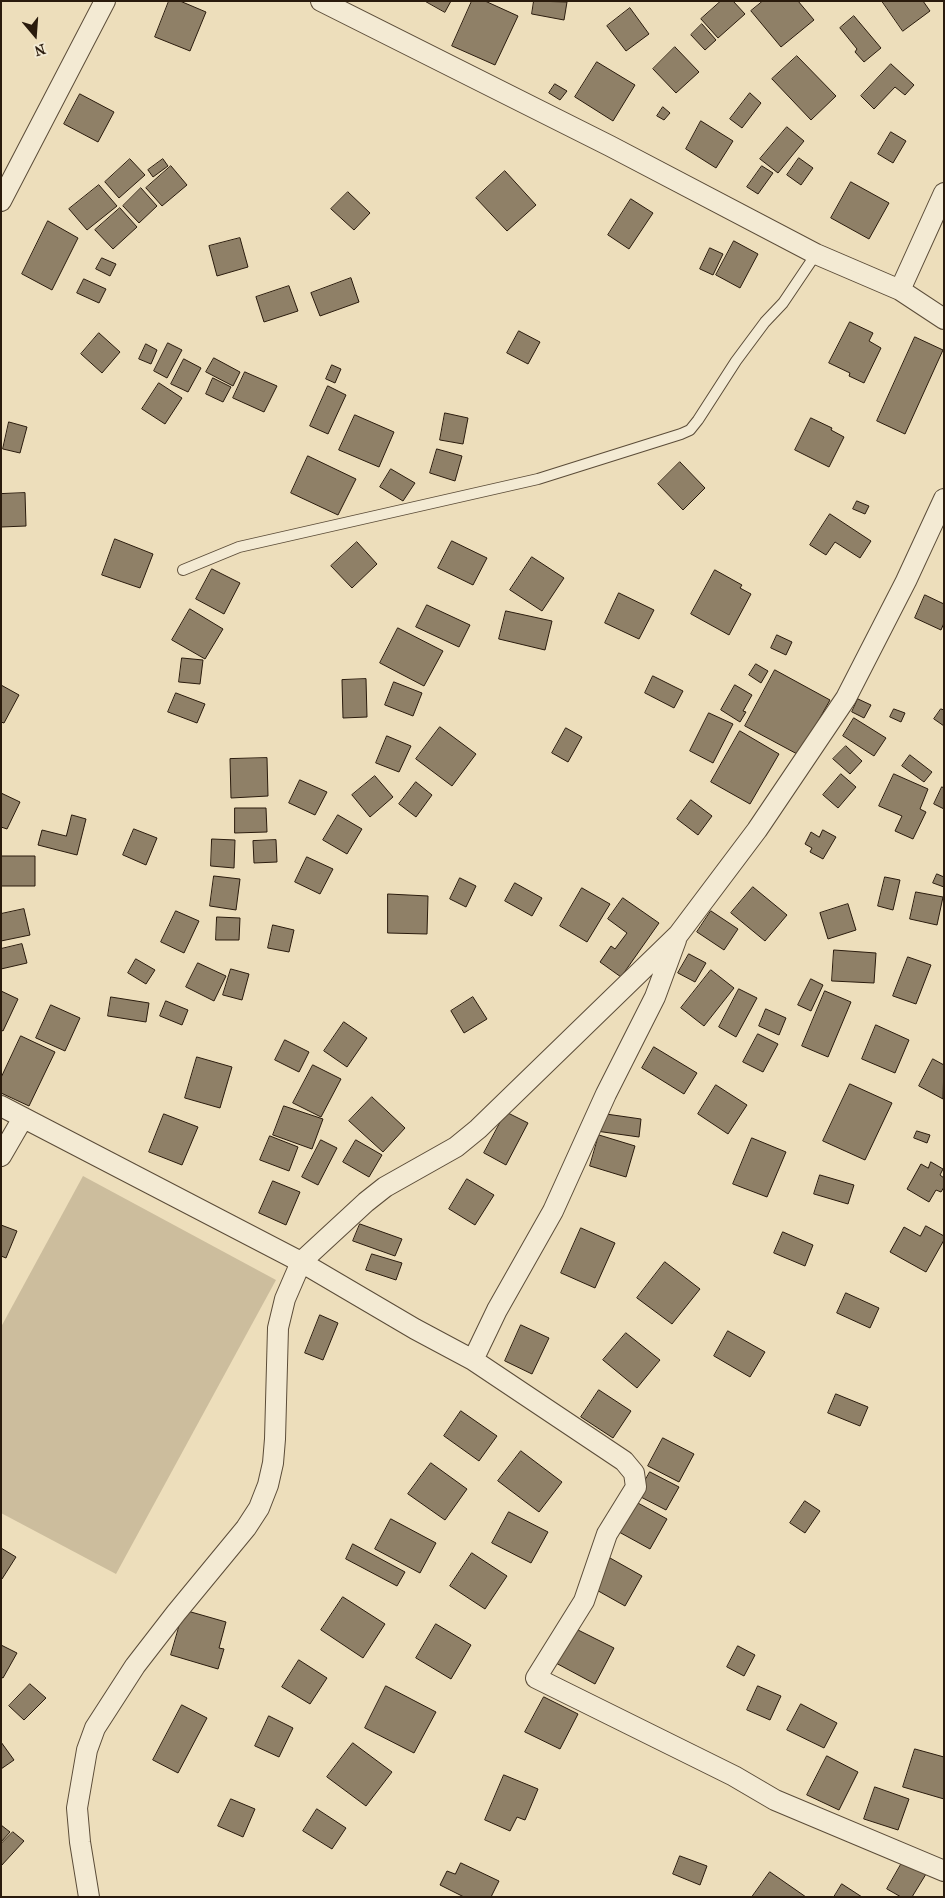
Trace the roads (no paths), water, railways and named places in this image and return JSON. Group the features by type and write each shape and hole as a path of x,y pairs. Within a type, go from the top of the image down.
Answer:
{"street":[{"path":"1,201 105,1"},
{"path":"321,1 610,146 816,254 900,290 944,318"},
{"path":"900,290 944,192"},
{"path":"87,1895 77,1808 87,1750 96,1728 135,1666 246,1528 259,1508 268,1485 274,1447 278,1328 285,1299 301,1262 385,1187 456,1147 478,1129 678,935 757,830 846,698 906,581 944,499"},
{"path":"473,1360 497,1310 553,1211 606,1094 655,997 678,935"},
{"path":"1,1106 301,1262 415,1329 473,1360 624,1462 634,1473 636,1486 607,1534 584,1601 536,1678 727,1773 775,1800 944,1871"},
{"path":"1,1156 23,1118"}],"lane":[{"path":"183,570 239,547 538,479 690,430 736,361 765,322 783,303 816,254"}]}
